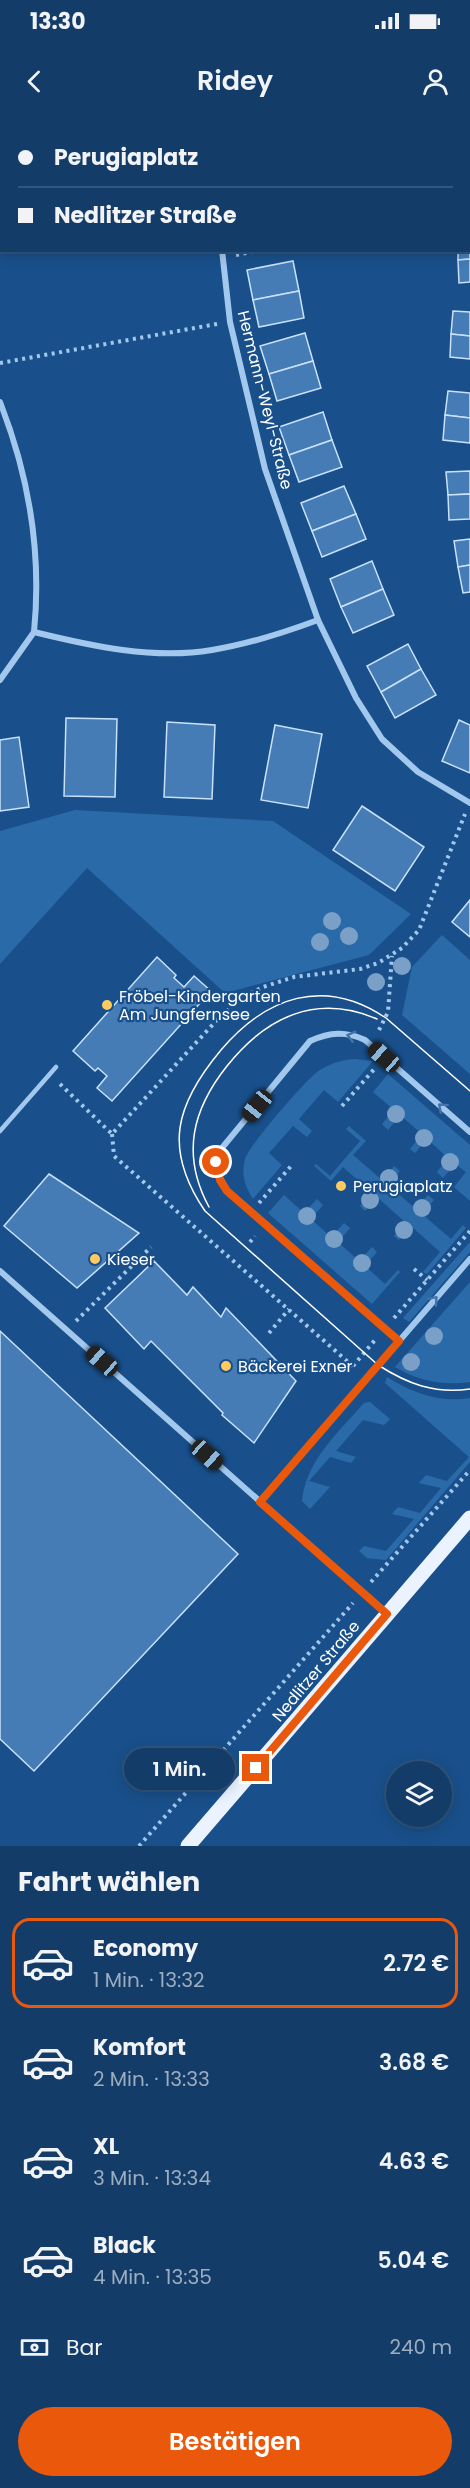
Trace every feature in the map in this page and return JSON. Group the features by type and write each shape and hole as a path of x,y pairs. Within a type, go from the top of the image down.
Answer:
{"main road":[{"name":"Nedlitzer Straße","path":"188,1846 470,1518"}],"street":[{"name":"Hermann-Weyl-Straße","path":"222,254 230,322 265,468 318,620 356,698 382,739 418,772 470,803"},
{"path":"0,402 31,510 37,554 38,593 34,632 0,680"},
{"path":"34,632 79,643 152,653 210,650 268,638 318,620"},
{"path":"399,1341 227,1191 220,1180 216,1162 217,1154 310,1041 324,1035 349,1034 365,1040 470,1132"},
{"path":"260,1502 470,1259"},
{"path":"0,1271 387,1614"}],"lane":[{"path":"0,1131 56,1067"}],"path":[{"path":"222,254 242,252"},
{"path":"0,363 230,322"},
{"path":"112,1134 216,1021 243,997 278,981 360,969 392,956 419,930 470,803"},
{"path":"379,1030 388,1012 392,956"},
{"path":"342,1106 384,1057"},
{"path":"49,1074 112,1134 114,1156 367,1378"},
{"path":"353,1366 470,1231"},
{"path":"67,1330 151,1247"},
{"path":"414,1269 428,1280"},
{"path":"269,1333 289,1309"},
{"path":"363,1341 370,1347"},
{"path":"139,1846 470,1470"}],"shaded area":[{"path":"75,810 273,821 411,914 369,955 225,993 87,868 0,964 0,831"},
{"path":"442,935 470,960 470,1074 402,1015 412,967"},
{"path":"355,1059 373,1061 338,1102 324,1090 299,1119 312,1131 307,1137 293,1126 269,1153 282,1165 253,1199 246,1185 243,1170 248,1152 309,1079 334,1063"},
{"path":"388,1074 470,1145 470,1201 454,1187 466,1172 455,1164 443,1178 437,1172 448,1158 427,1139 415,1153 410,1149 422,1134 400,1115 388,1130 382,1124 394,1110 373,1092"},
{"path":"349,1126 366,1141 353,1155 382,1180 394,1166 400,1171 388,1185 416,1209 428,1195 434,1200 422,1214 451,1239 463,1225 466,1228 427,1274 423,1272 440,1252 411,1226 399,1240 394,1236 405,1222 377,1197 365,1211 360,1206 371,1192 343,1167 331,1181 314,1166 316,1164 330,1176 360,1141 346,1129"},
{"path":"284,1195 304,1213 317,1199 323,1205 311,1219 331,1237 344,1223 350,1228 338,1242 359,1261 372,1247 377,1252 365,1266 385,1284 398,1270 400,1272 372,1304 268,1213"},
{"path":"470,1242 470,1252 409,1322 403,1318"},
{"path":"470,1282 470,1382 431,1381 413,1376 395,1367"},
{"path":"387,1377 406,1388 437,1398 470,1398 470,1462 386,1560 367,1558 359,1551 364,1546 386,1551 414,1519 392,1514 398,1507 420,1513 441,1488 419,1483 426,1475 447,1481 469,1457 385,1383"},
{"path":"370,1402 390,1419 384,1425 363,1420 336,1451 356,1457 351,1463 330,1457 309,1481 330,1487 310,1509 302,1501 310,1472 334,1436 364,1403"}],"building":[{"path":"458,252 470,252 470,259 458,260"},
{"path":"470,259 470,282 459,283 458,260"},
{"path":"293,261 299,291 253,300 247,270"},
{"path":"299,291 304,318 259,327 253,300"},
{"path":"453,311 470,312 470,336 451,334"},
{"path":"305,333 313,361 269,374 260,346"},
{"path":"451,334 470,336 470,359 450,357"},
{"path":"313,361 321,388 277,401 269,374"},
{"path":"448,391 470,393 470,418 445,415"},
{"path":"323,412 332,440 289,455 279,427"},
{"path":"445,415 470,418 470,443 443,440"},
{"path":"332,440 342,467 299,482 289,455"},
{"path":"470,471 470,494 448,495 446,472"},
{"path":"344,486 356,514 312,531 301,503"},
{"path":"470,494 470,519 449,520 448,495"},
{"path":"356,514 366,539 322,557 312,531"},
{"path":"470,539 470,565 458,567 454,541"},
{"path":"372,561 383,589 341,607 330,579"},
{"path":"470,565 470,592 463,593 458,567"},
{"path":"383,589 394,615 353,633 341,607"},
{"path":"408,644 421,669 381,692 367,666"},
{"path":"421,669 436,695 395,718 381,692"},
{"path":"66,718 117,719 115,797 64,796"},
{"path":"459,720 470,725 470,773 442,761"},
{"path":"167,722 215,725 212,799 164,797"},
{"path":"275,725 322,734 308,808 261,800"},
{"path":"19,737 29,807 0,811 0,740"},
{"path":"362,806 424,847 395,891 333,850"},
{"path":"470,900 470,937 452,922"},
{"path":"157,957 176,975 174,978 184,987 194,976 211,991 112,1101 97,1088 107,1076 98,1068 95,1071 73,1051"},
{"path":"49,1174 139,1233 77,1288 4,1226"},
{"path":"154,1261 187,1295 193,1287 221,1317 226,1308 296,1381 254,1443 222,1415 223,1413 151,1341 144,1349 105,1308"},
{"path":"0,1331 238,1554 34,1771 0,1739"}],"tram line":[{"path":"470,1091 386,1018 363,1005 340,998 318,996 297,998 257,1017 238,1032 205,1070 185,1109 180,1128 179,1147 183,1167 205,1211 378,1365 411,1382 433,1389 470,1389"},
{"path":"209,1207 200,1188 195,1169 194,1134 205,1099 227,1066 242,1049 258,1034 294,1014 333,1008 377,1019"}],"place":[{"name":"Fröbel-Kindergarten Am Jungfernsee","path":"107,1005"},
{"name":"Perugiaplatz","path":"341,1186"},
{"name":"Kieser","path":"95,1259"},
{"name":"Bäckerei Exner","path":"226,1366"}],"route":[{"path":"216,1162 220,1180 227,1191 399,1341 260,1502 387,1614 284,1738 256,1768"}]}
